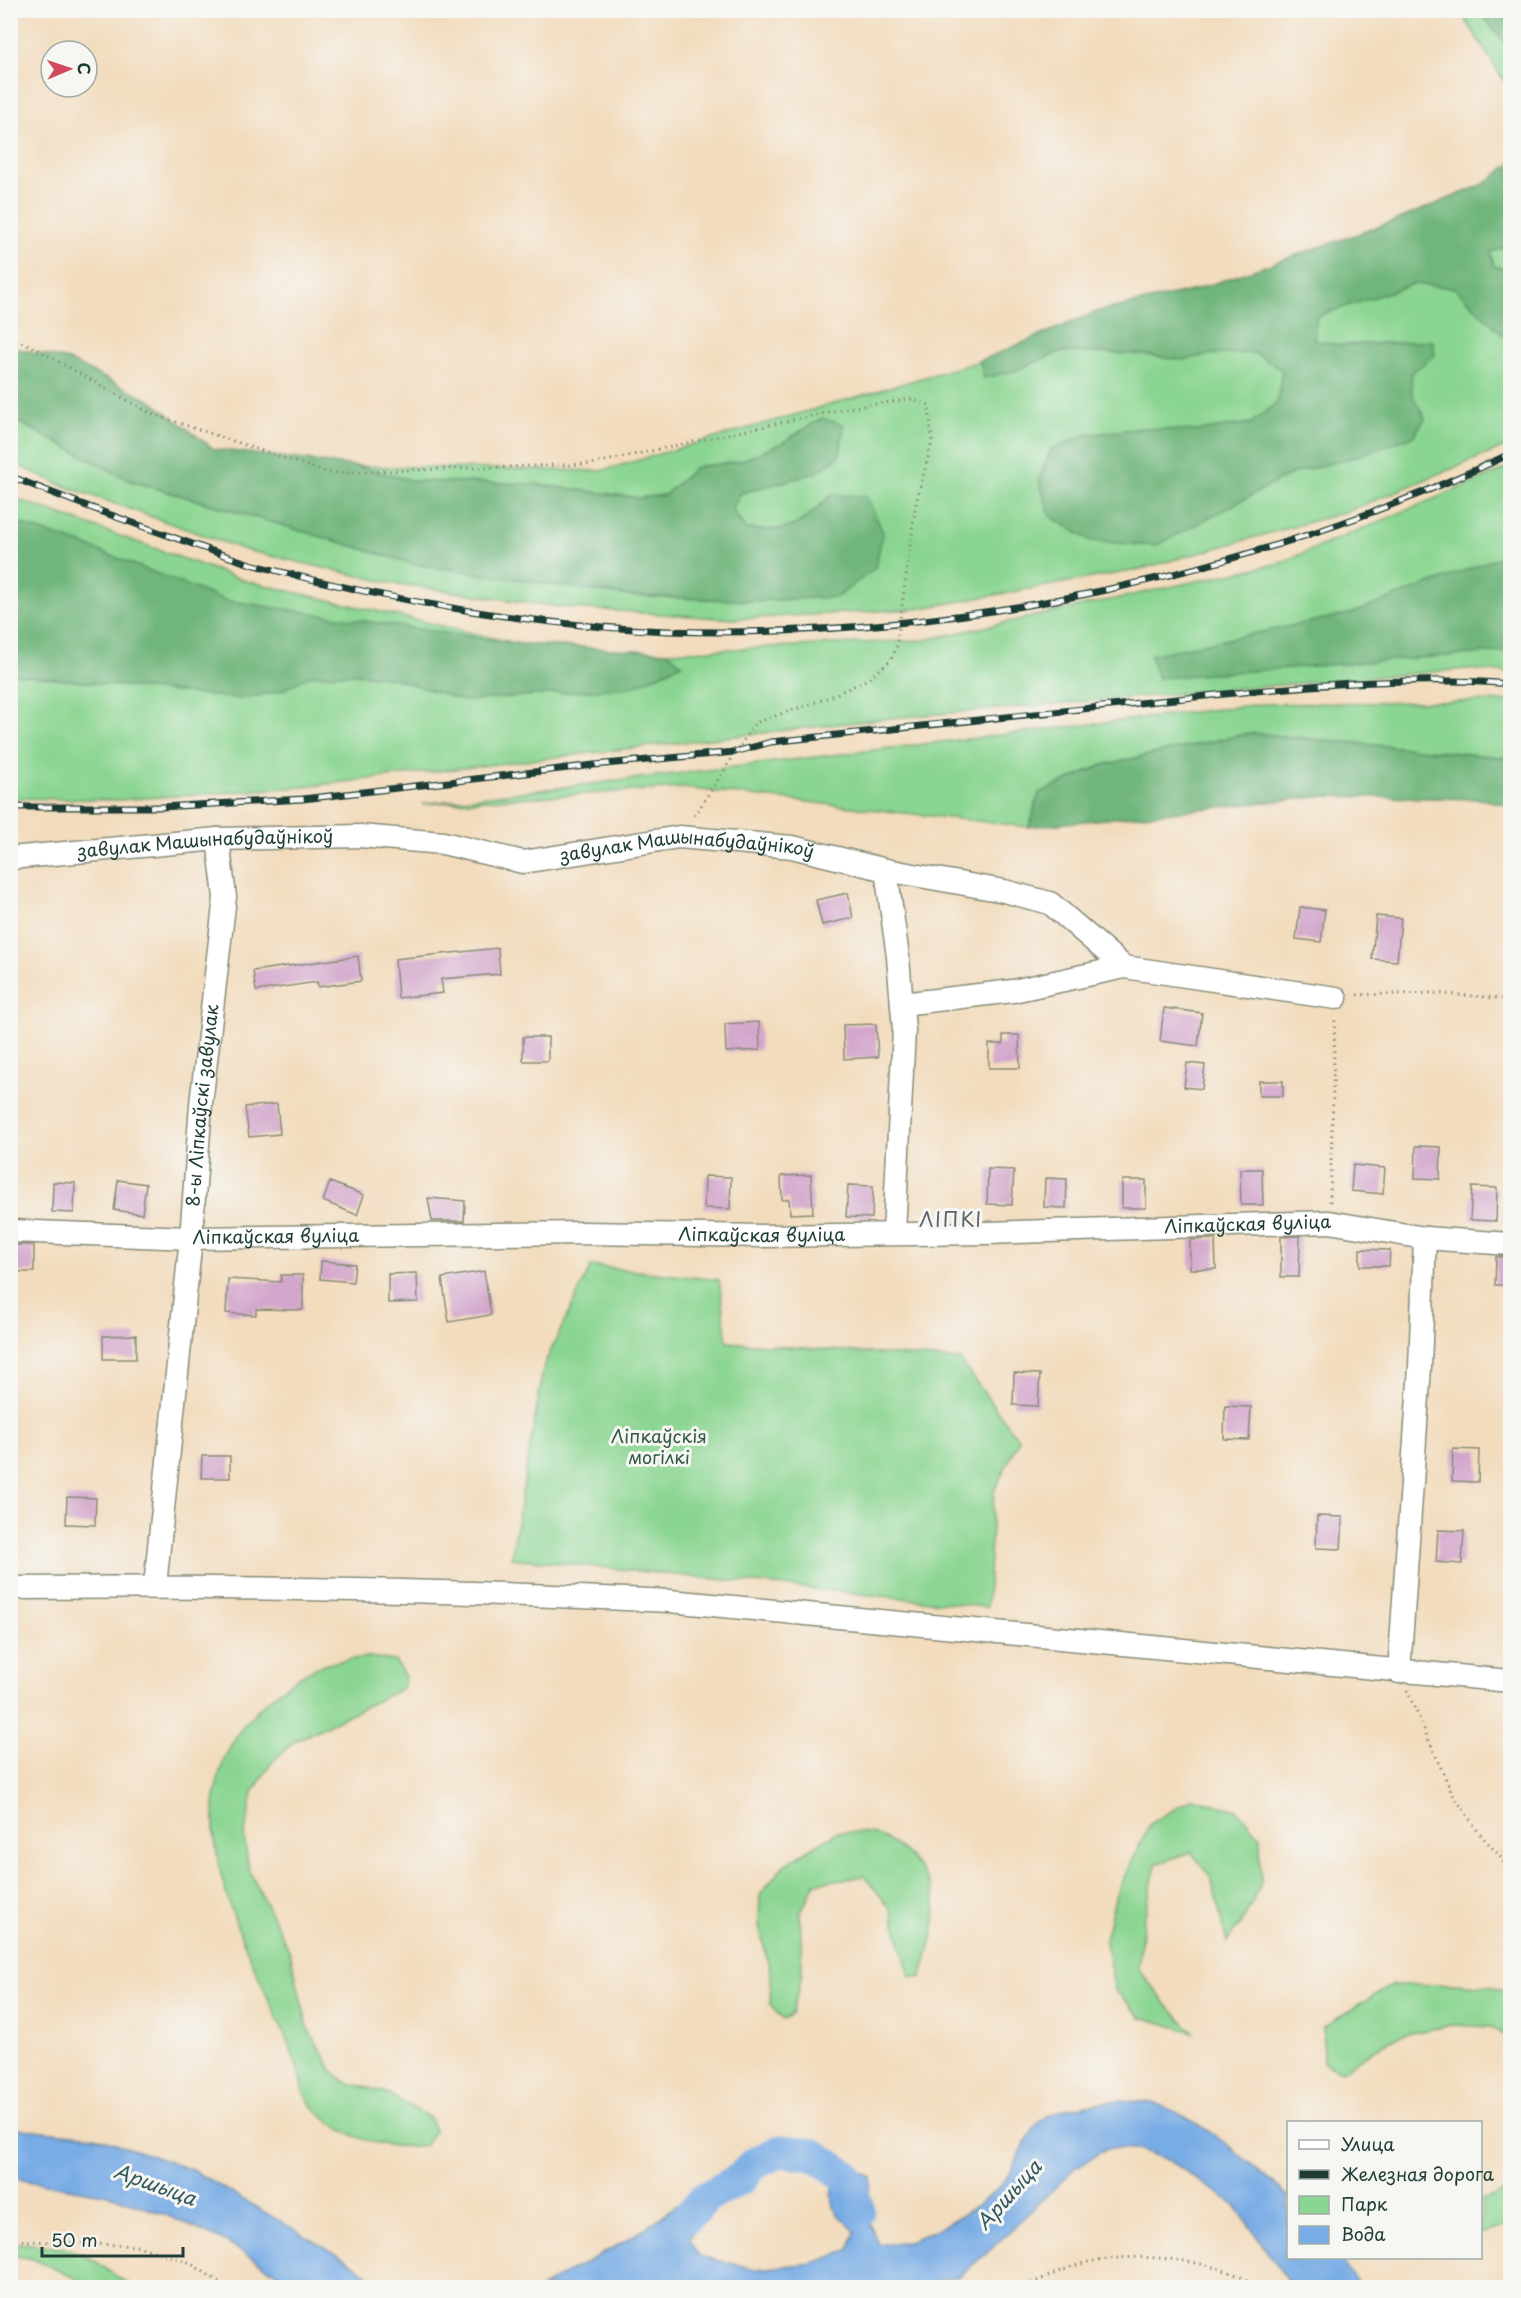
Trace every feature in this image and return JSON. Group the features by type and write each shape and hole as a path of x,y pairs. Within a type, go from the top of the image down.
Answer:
{"street":[{"name":"завулак Машынабудаўнікоў","path":"10,858 218,839 360,836 443,843 522,862 679,837 792,847 886,870 1004,891 1050,903 1124,968"},
{"name":"8-ы Ліпкаўскі завулак","path":"155,1586 191,1238 201,1104 225,897 218,839"},
{"path":"886,870 904,1030 894,1233"},
{"path":"902,1004 1013,991 1124,968 1336,998"},
{"name":"Ліпкаўская вуліца","path":"10,1231 191,1238 585,1233 761,1236 987,1233 1329,1222 1425,1238 1510,1244"},
{"path":"1399,1672 1420,1367 1425,1238"},
{"path":"10,1588 155,1586 555,1595 670,1601 1510,1681"}],"path":[{"path":"10,338 29,345 152,414 329,473 591,464 848,408 912,399 929,405 932,442 916,503 896,649 890,661 868,679 840,693 755,723 714,788 679,837"},
{"path":"1329,1222 1336,998 1374,993 1434,993 1510,999"},
{"path":"1399,1672 1452,1793 1479,1833 1503,1860 1510,1897"},
{"path":"10,2240 138,2246 188,2262 229,2288"},
{"path":"1020,2288 1094,2260 1153,2258 1175,2259 1230,2271 1259,2288"}],"green space":[{"path":"1460,11 1479,11 1510,50 1510,90"},
{"path":"1479,11 1510,11 1510,50"},
{"path":"1510,164 1510,445 1346,512 1137,570 916,609 734,619 559,607 386,582 245,550 59,484 11,462 10,418 131,481 414,564 630,596 754,601 831,495 802,521 793,526 774,530 745,529 732,509 741,493 775,482 822,418 782,443 741,461 696,467 665,495 639,498 533,484 414,481 355,466 601,471 980,361 1096,312 1192,291 1245,275 1446,202 1485,184"},
{"path":"1506,168 1510,169 1510,245 1491,252 1494,266 1510,271 1510,342 1455,288 1413,284 1317,316 1314,340 1339,345 1433,341 1435,355 1411,373 1412,394 1425,418 1414,436 1354,457 1291,474 1156,546 1091,541 1050,516 1039,479 1051,449 1084,435 1143,428 1198,431 1251,423 1277,403 1282,370 1255,353 1214,354 1183,360 1135,354 1060,352 1014,371 984,378 980,361 1096,312 1192,291 1390,223 1484,184"},
{"path":"10,347 68,360 151,401 214,449 355,466 414,481 533,484 639,498 665,495 696,467 741,461 782,443 822,418 844,425 840,455 816,473 741,493 732,509 745,529 774,530 793,526 802,521 831,495 866,496 883,532 875,568 837,597 754,601 630,596 414,564 131,481 11,418"},
{"path":"1510,467 1510,673 1467,669 890,718 302,787 118,800 11,798 11,497 246,581 520,644 667,652 925,640 1280,563"},
{"path":"11,521 79,543 224,600 520,644 667,652 682,664 632,687 464,701 396,679 360,674 311,675 281,691 242,699 11,674"},
{"path":"1510,553 1510,651 1158,678 1150,655 1353,613"},
{"path":"1510,701 1510,758 1250,733 1103,765 1039,793 1029,827 683,788 422,804 1260,704"},
{"path":"1250,733 1510,758 1510,805 1480,799 1326,796 1029,827 1039,793 1103,765"},
{"name":"Ліпкаўскія могілкі","path":"591,1266 719,1280 727,1342 960,1360 1019,1440 994,1491 987,1607 511,1558 544,1365"},
{"path":"370,1657 395,1661 405,1677 403,1688 295,1741 272,1762 253,1792 244,1838 249,1870 290,1952 308,2029 332,2070 345,2082 387,2093 430,2118 434,2131 426,2145 402,2146 365,2140 341,2130 328,2121 306,2097 288,2044 243,1942 228,1900 218,1858 214,1816 219,1776 235,1738 265,1703 290,1682 325,1665"},
{"path":"1192,1798 1237,1810 1260,1837 1261,1884 1244,1918 1227,1942 1211,1877 1191,1852 1156,1864 1143,1924 1138,1968 1166,2004 1193,2032 1141,2017 1115,1990 1105,1940 1116,1894 1150,1824"},
{"path":"837,1832 865,1832 884,1838 903,1850 919,1867 930,1886 935,1905 934,1926 927,1958 921,1978 910,1976 891,1910 865,1876 815,1883 800,1914 802,1974 792,2014 783,2020 770,2004 771,1975 759,1926 760,1895 784,1865"},
{"path":"1454,1984 1495,1987 1510,1993 1510,2039 1492,2027 1452,2025 1397,2036 1341,2071 1323,2062 1323,2027 1392,1985"},
{"path":"1510,2189 1510,2225 1482,2234 1482,2201"},
{"path":"11,2243 69,2249 85,2255 136,2287 95,2287 33,2259 11,2255"}],"water":[{"name":"Аршыца","path":"1110,2101 1136,2101 1152,2103 1188,2118 1224,2142 1287,2195 1287,2259 1341,2259 1361,2287 1292,2287 1235,2205 1170,2161 1138,2149 1107,2148 1075,2168 986,2254 959,2276 914,2287 541,2287 624,2242 695,2193 718,2184 723,2192 696,2224 690,2238 699,2256 756,2269 814,2263 849,2250 855,2232 837,2213 832,2193 835,2179 841,2168 857,2170 871,2177 866,2211 878,2243 891,2244 908,2241 944,2226 992,2194 1007,2177 1038,2123 1051,2114"},
{"name":"Аршыца","path":"11,2128 95,2136 192,2170 354,2264 384,2287 300,2287 224,2241 166,2215 109,2195 11,2178"}],"building":[{"path":"848,893 853,918 822,925 816,900"},
{"path":"1300,907 1325,910 1321,942 1296,939"},
{"path":"1376,916 1401,918 1397,961 1372,959"},
{"path":"498,948 500,974 441,979 443,993 398,998 395,959"},
{"path":"358,956 361,981 318,987 317,982 256,991 253,971"},
{"path":"1164,1008 1202,1013 1198,1046 1160,1041"},
{"path":"759,1022 760,1050 726,1052 725,1024"},
{"path":"876,1024 878,1057 844,1059 843,1025"},
{"path":"1003,1035 1019,1035 1020,1068 989,1068 989,1044 1003,1044"},
{"path":"523,1037 548,1037 548,1061 523,1061"},
{"path":"1187,1063 1205,1065 1202,1089 1184,1087"},
{"path":"1259,1081 1283,1081 1283,1096 1259,1096"},
{"path":"277,1104 280,1134 249,1137 245,1107"},
{"path":"1416,1146 1441,1147 1440,1179 1415,1178"},
{"path":"1353,1165 1385,1168 1383,1194 1351,1191"},
{"path":"988,1169 1014,1170 1012,1205 987,1204"},
{"path":"1240,1169 1262,1169 1263,1205 1241,1205"},
{"path":"811,1175 813,1213 790,1214 789,1199 782,1200 781,1176"},
{"path":"705,1176 731,1177 730,1209 704,1208"},
{"path":"1045,1178 1067,1179 1066,1208 1044,1207"},
{"path":"118,1180 146,1184 142,1214 114,1210"},
{"path":"1122,1180 1146,1180 1146,1208 1122,1208"},
{"path":"53,1182 75,1183 74,1213 52,1212"},
{"path":"330,1182 364,1195 357,1215 323,1201"},
{"path":"848,1185 873,1186 872,1218 846,1217"},
{"path":"1472,1187 1497,1188 1496,1221 1470,1220"},
{"path":"428,1198 465,1201 464,1221 432,1221"},
{"path":"1300,1236 1299,1277 1281,1277 1281,1237"},
{"path":"1215,1239 1216,1269 1190,1269 1190,1240"},
{"path":"10,1245 34,1245 34,1272 10,1272"},
{"path":"1360,1249 1390,1250 1389,1266 1360,1266"},
{"path":"1496,1257 1510,1257 1510,1285 1495,1285"},
{"path":"321,1261 355,1264 353,1282 320,1279"},
{"path":"484,1271 491,1315 449,1322 442,1278"},
{"path":"417,1273 418,1302 388,1303 388,1274"},
{"path":"281,1275 303,1275 303,1310 256,1309 256,1315 226,1313 228,1279 281,1282"},
{"path":"136,1335 136,1359 103,1359 103,1336"},
{"path":"1014,1373 1040,1374 1038,1406 1013,1405"},
{"path":"1225,1406 1251,1407 1249,1440 1224,1439"},
{"path":"1453,1449 1479,1450 1478,1482 1452,1481"},
{"path":"202,1456 230,1456 230,1478 201,1478"},
{"path":"67,1497 96,1498 95,1525 66,1524"},
{"path":"1317,1516 1343,1517 1341,1549 1316,1548"},
{"path":"1438,1530 1464,1531 1462,1564 1436,1562"}],"waterway":[{"path":"688,2217 706,2197 740,2179 754,2164 780,2151 814,2155 846,2176 859,2211"}],"railway":[{"path":"10,476 242,561 365,592 543,621 662,631 720,632 821,629 922,620 1024,606 1125,586 1224,560 1322,530 1418,494 1510,454"},
{"path":"10,807 161,807 303,799 594,765 735,752 771,742 1245,692 1378,682 1467,681 1510,684"}],"district":[{"name":"ЛІПКІ","path":"951,1220"}]}
